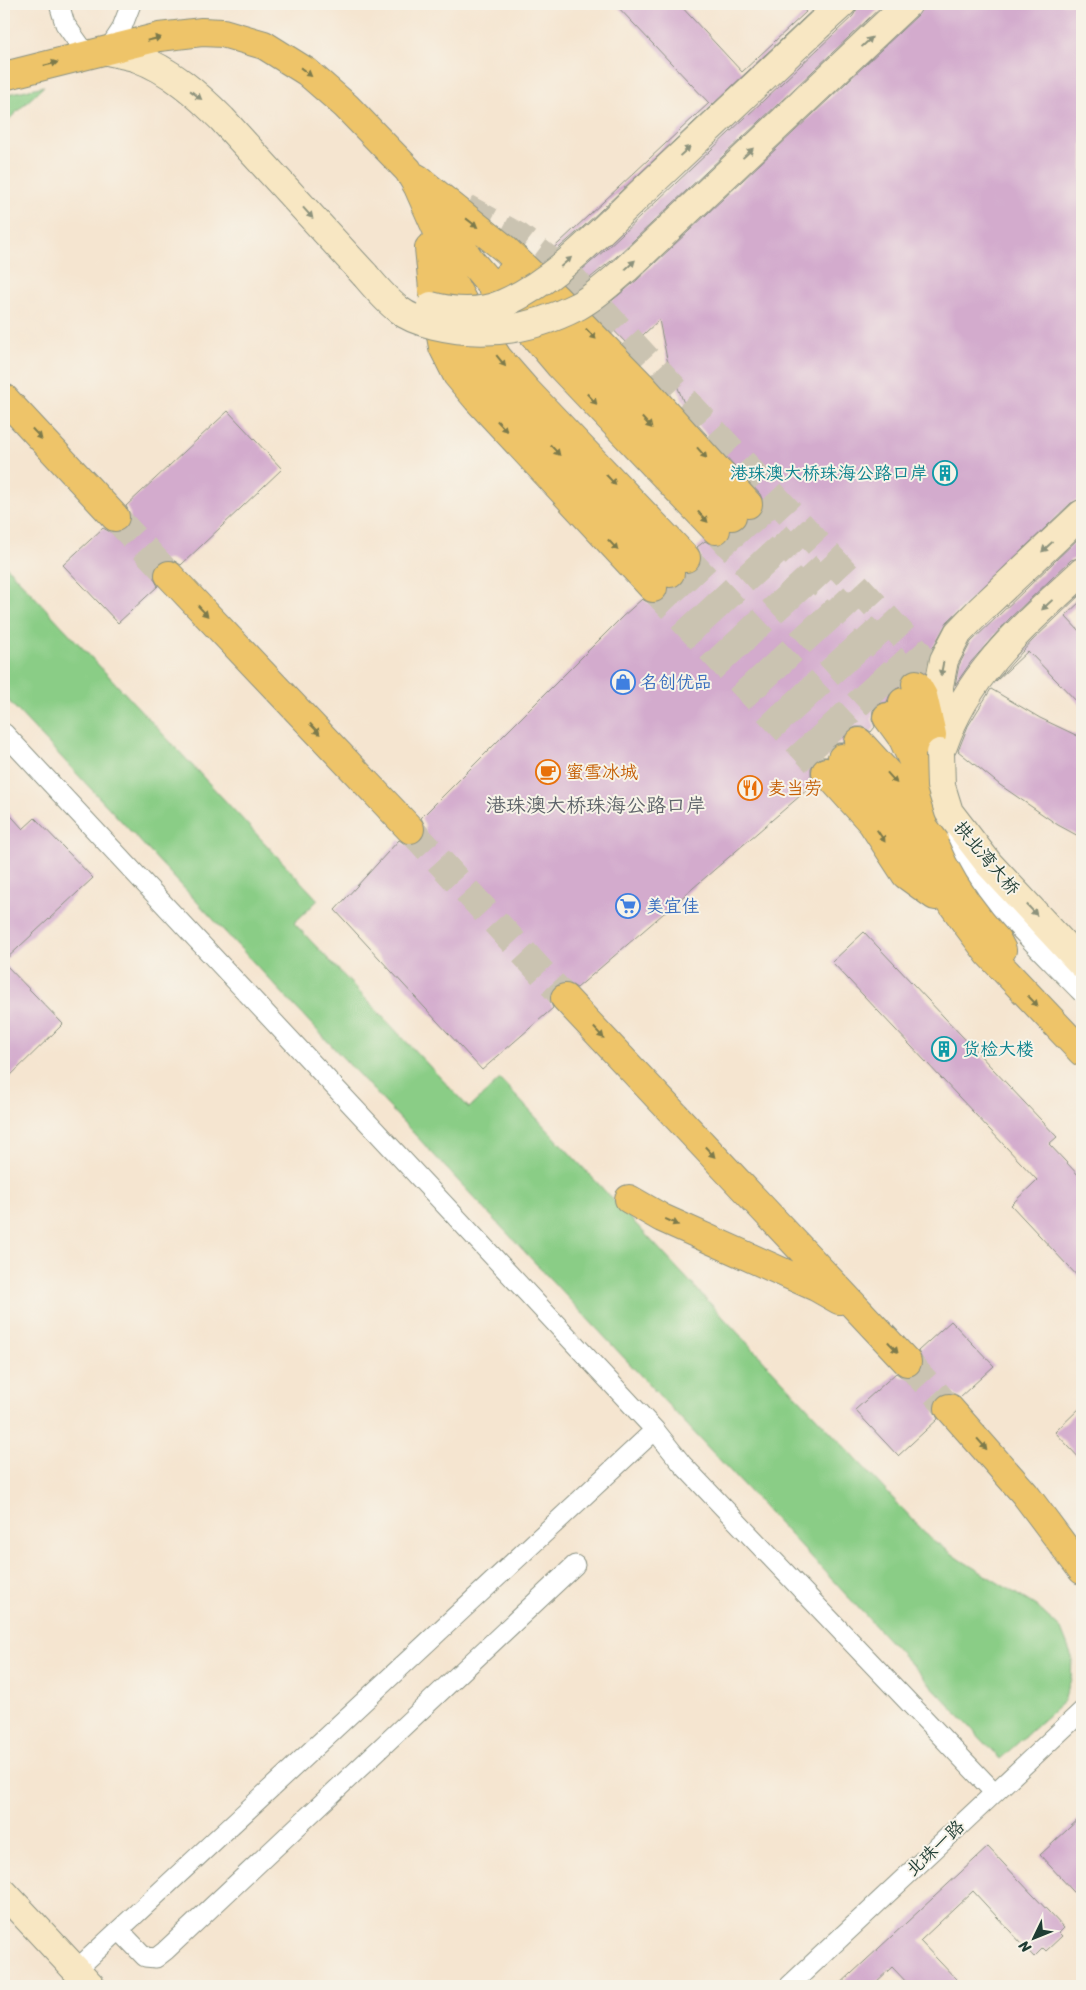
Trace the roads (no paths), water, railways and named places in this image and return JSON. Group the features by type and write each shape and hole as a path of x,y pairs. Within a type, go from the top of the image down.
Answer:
{"highway":[{"path":"4,76 159,37 202,32 223,33 264,45 307,72 346,106 408,170 504,249 555,297 642,386 732,517 560,366 470,260 408,170"},
{"path":"408,170 427,206 437,230 451,279 469,313 498,358 526,390 670,573 477,399 457,375 443,347 434,299 427,206"},
{"path":"4,398 115,517"},
{"path":"169,575 410,829"},
{"path":"996,952 964,847 956,810 944,780 902,701 903,739 996,952 1012,979 1082,1052"},
{"path":"843,757 904,791 913,806 929,856 953,905 996,952 935,896 916,870 904,836 891,812 843,757"},
{"path":"565,998 907,1362"},
{"path":"629,1199 677,1225 816,1287 865,1318"},
{"path":"950,1408 1025,1494 1082,1570"}],"main road":[{"path":"365,275 394,294 408,300 460,312 500,305 522,295 551,275 595,236 842,4"},
{"path":"97,53 137,58 154,66 201,98 382,295 401,311 422,322 452,329 487,332 514,329 544,321 578,306 626,269 907,4"},
{"path":"940,753 938,686 944,660 958,633 1082,514"},
{"name":"拱北湾大桥","path":"1082,572 1008,640 965,697 950,724 940,753 941,786 949,812 989,864 1082,964"},
{"path":"4,1893 84,1978"}],"street":[{"path":"59,4 65,24 97,53 121,30 131,4"},
{"path":"4,732 655,1430 682,1464 994,1792"},
{"path":"949,812 970,864 998,906 1082,993"},
{"path":"84,1978 120,1931 655,1430"},
{"path":"120,1931 146,1957 151,1958 160,1955 575,1565"},
{"name":"北珠一路","path":"789,1986 1082,1711"}],"tunnel":[{"path":"466,208 519,237 570,276 917,651 926,665 930,677 931,706"},
{"path":"748,504 916,684"},
{"path":"732,516 903,702"},
{"path":"115,517 169,575"},
{"path":"716,530 887,717"},
{"path":"686,558 859,742"},
{"path":"670,573 842,758"},
{"path":"653,588 826,772"},
{"path":"410,829 565,998"},
{"path":"907,1362 949,1408"}],"place":[{"name":"港珠澳大桥珠海公路口岸","path":"945,473"},
{"name":"名创优品","path":"623,682"},
{"name":"蜜雪冰城","path":"548,772"},
{"name":"麦当劳","path":"750,788"},
{"name":"美宜佳","path":"628,906"},
{"name":"货检大楼","path":"944,1049"}],"district":[{"name":"港珠澳大桥珠海公路口岸","path":"596,805"}]}
